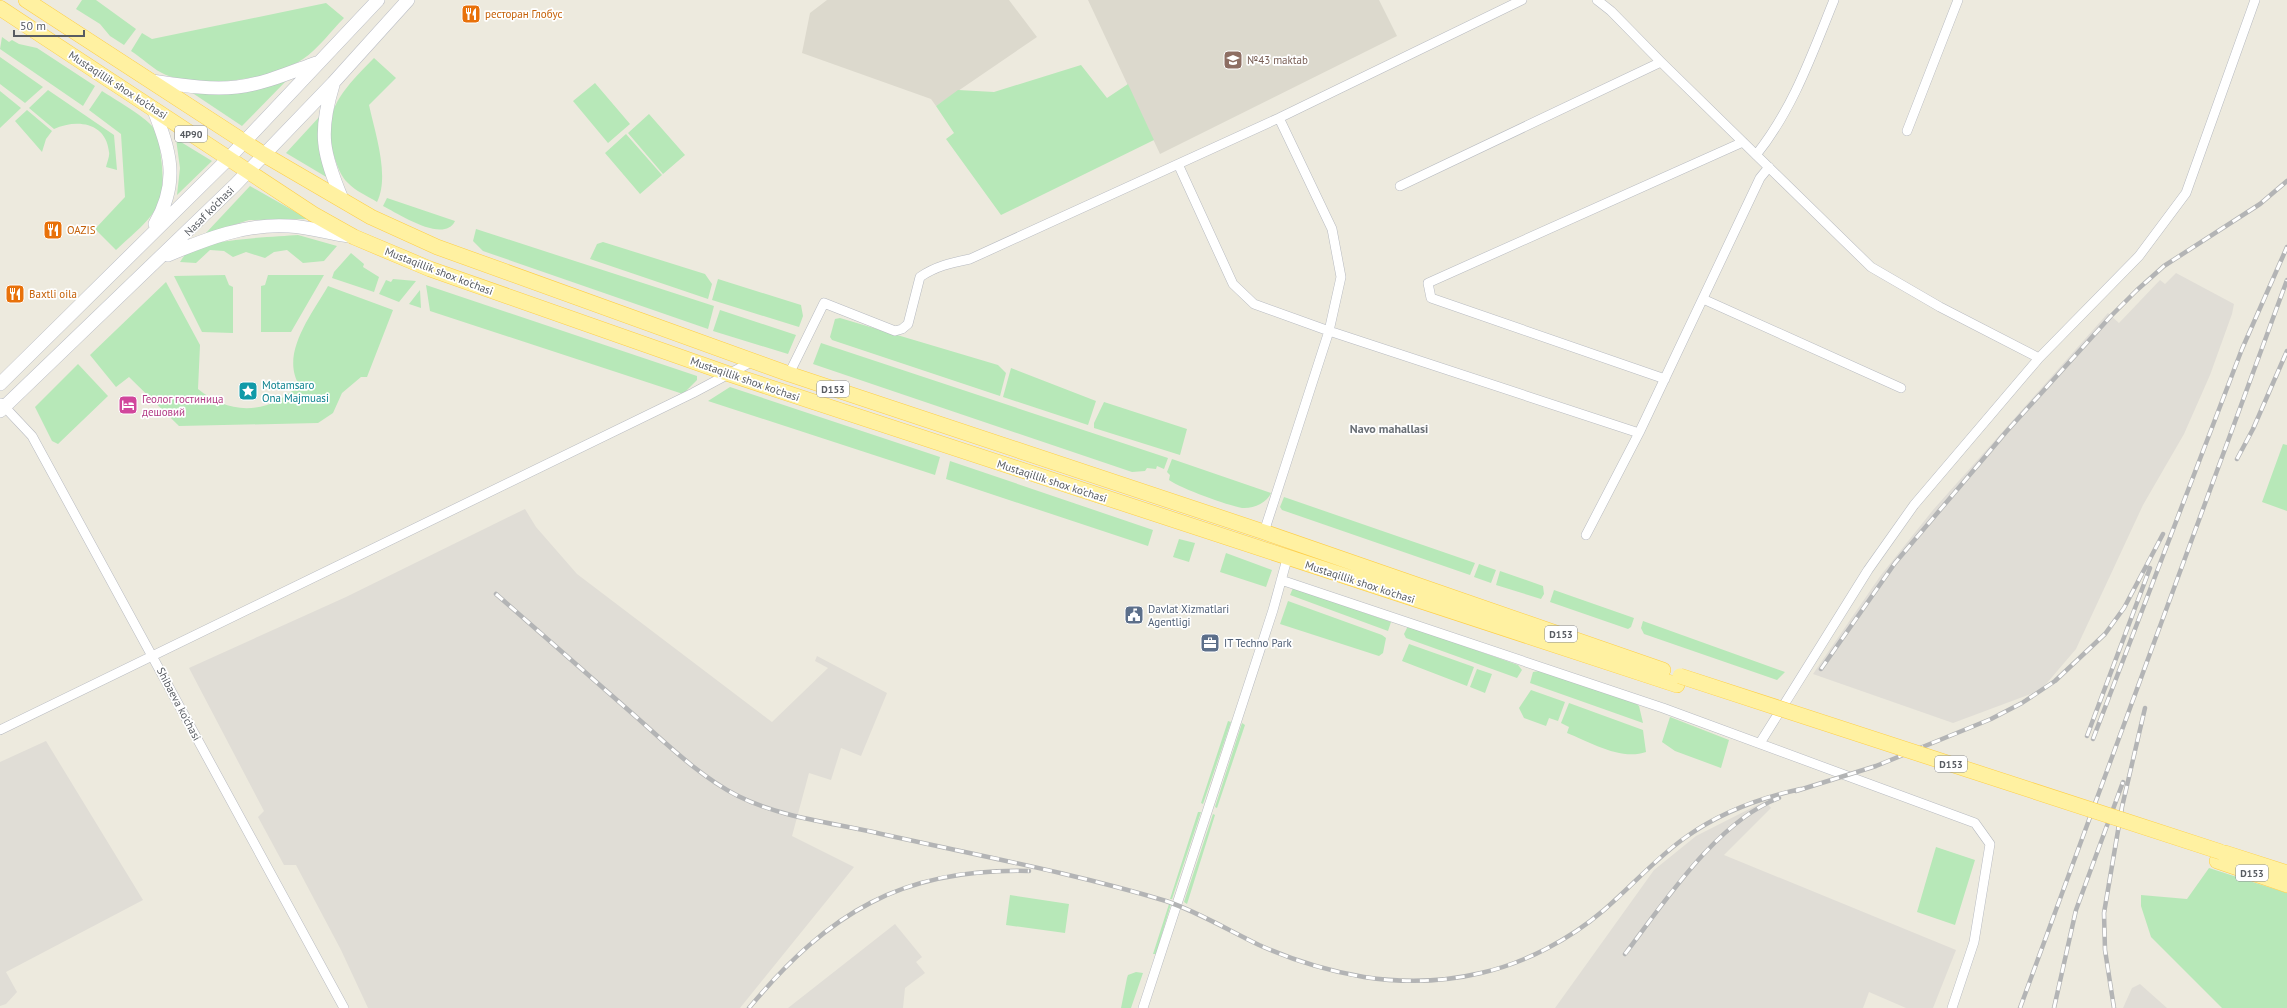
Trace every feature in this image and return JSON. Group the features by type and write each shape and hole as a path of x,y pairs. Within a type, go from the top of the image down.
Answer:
{"main road":[{"name":"Mustaqillik shox ko'chasi","path":"26,0 263,154 372,217 437,248 789,374 1424,586 1679,681"},
{"path":"0,384 146,238 228,159 378,0"},
{"name":"Nasaf ko‘chasi","path":"2,407 159,259 247,172 334,83 408,0"},
{"name":"Mustaqillik shox ko'chasi","path":"0,8 153,108 247,172 313,214 354,237 430,269 728,374 1419,602 1679,681"},
{"path":"367,11 386,23"},
{"path":"148,80 208,88 237,87 272,79 318,63"},
{"path":"334,83 324,114 324,147 342,199"},
{"path":"146,238 167,200 172,180 168,144 153,108"},
{"path":"159,259 206,239 250,228 289,226 354,237"},
{"path":"782,391 789,374"},
{"path":"1419,602 1424,586"},
{"name":"D153","path":"1679,681 2219,856 2287,873"},
{"name":"D153","path":"2219,856 2287,885"}],"street":[{"path":"789,374 824,302 895,331 902,329 908,324 920,278 931,270 944,264 970,259 1279,118 1522,0"},
{"path":"1597,0 1611,11 1661,62 1871,267 1940,307 2039,358"},
{"path":"1756,155 1772,135 1790,105 1834,0"},
{"path":"1907,131 1958,0"},
{"path":"1760,743 1868,570 1914,505 2039,358 2139,256 2186,193 2255,0"},
{"path":"1400,186 1661,62"},
{"path":"1264,532 1329,331 1340,276 1338,251 1332,229 1279,118"},
{"path":"1665,379 1431,298 1428,283 1743,142"},
{"path":"1178,164 1234,284 1254,304 1329,331 1639,433"},
{"path":"1586,535 1639,433 1760,178 1769,167"},
{"path":"1703,299 1901,388"},
{"path":"0,730 686,397 753,361"},
{"name":"Shibaeva ko'chasi","path":"2,407 32,436 154,656 344,1008"},
{"path":"1143,1008 1287,558"},
{"path":"1281,580 1760,743 1975,823 1990,844 1974,942 1952,1008"}],"shaded area":[{"path":"827,0 1009,0 1037,37 936,106 931,99 802,53 810,13"},
{"name":"№43 maktab","path":"1088,0 1379,0 1397,36 1160,154"},
{"path":"2176,273 2234,304 2232,314 2210,375 2184,434 2143,505 2076,649 2041,690 1953,723 1813,674 1881,575 1933,510 2108,313 2119,323 2160,280 2165,284"},
{"path":"525,509 536,527 577,574 772,722 828,668 815,661 817,656 887,693 861,756 841,748 831,780 809,773 792,836 854,867 740,1008 368,1008 341,950 296,865 284,865 258,817 264,811 189,668 346,597"},
{"path":"46,741 143,900 6,972 17,992 6,1004 0,1006 0,762"},
{"path":"1765,801 1771,808 1724,855 1956,950 1933,1008 1906,1008 1869,992 1863,1008 1555,1008 1654,870 1696,836"},
{"path":"895,924 922,957 916,962 925,973 905,988 903,1008 788,1008"},
{"path":"2140,984 2167,1008 2123,1008 2132,988"}],"green space":[{"path":"82,0 96,0 136,29 124,45 110,36 100,24 76,9"},
{"path":"326,3 344,18 319,45 309,55 290,66 255,77 217,82 181,79 162,73 131,51 142,33 152,39"},
{"path":"2,37 9,42 12,40 19,44 37,48 95,86 83,106 0,49"},
{"path":"0,57 43,87 25,103 0,84"},
{"path":"374,58 396,78 369,105 378,141 382,167 381,192 377,202 354,188 343,178 334,156 330,140 332,113 338,101 354,79"},
{"path":"1081,65 1107,98 1128,84 1154,140 1001,215 946,139 954,133 936,106 958,90 994,92"},
{"path":"287,80 242,126 188,90 216,93 249,91"},
{"path":"595,83 630,124 608,143 573,101"},
{"path":"48,90 114,135 117,170 106,167 109,157 107,142 96,128 88,125 71,124 54,129 29,108"},
{"path":"0,91 21,108 0,128"},
{"path":"102,91 136,113 152,126 158,137 160,145 163,176 162,190 154,211 139,229 116,250 95,229 125,197 121,134 89,110"},
{"path":"27,110 52,131 46,139 42,152 15,121"},
{"path":"649,114 685,155 663,174 628,133"},
{"path":"321,115 318,133 318,147 328,178 286,153"},
{"path":"626,134 662,175 640,194 605,153"},
{"path":"176,139 212,161 177,195 180,168"},
{"path":"250,186 308,219 249,220 205,234"},
{"path":"387,198 455,221 449,227 441,229 421,225 383,206"},
{"path":"476,229 714,306 708,329 483,251 473,241"},
{"path":"298,235 337,246 324,261 303,263 287,250 274,252 265,258 246,252 233,257 224,251 210,250 196,263 180,262 188,252 210,244 241,239"},
{"path":"603,242 705,274 712,284 708,299 590,259 597,244"},
{"path":"351,253 364,264 363,267 379,277 374,292 332,278 334,272"},
{"path":"225,275 229,285 233,287 233,333 202,332 174,276"},
{"path":"268,275 324,275 291,332 261,332 261,286 265,285"},
{"path":"393,279 416,281 399,302 379,294 386,280 391,282"},
{"path":"718,279 801,305 803,316 799,327 712,300"},
{"path":"166,282 200,345 198,389 222,403 239,408 257,407 271,404 300,386 295,374 293,361 295,348 300,335 328,286 393,310 367,377 361,377 342,393 333,413 318,423 179,426 129,377 116,387 90,355"},
{"path":"426,285 697,376 697,380 683,394 430,311"},
{"path":"420,290 421,308 409,304"},
{"path":"720,310 796,335 788,354 713,331"},
{"path":"840,318 998,365 1006,373 1000,396 832,340 830,337 835,319"},
{"path":"821,343 1168,458 1164,469 1157,466 1156,469 1147,468 1145,471 1132,472 813,364"},
{"path":"78,364 108,396 58,444 52,441 35,407"},
{"path":"1011,368 1096,401 1088,425 1003,397"},
{"path":"730,387 940,457 935,475 708,401"},
{"path":"1104,402 1187,429 1180,455 1094,428 1094,423"},
{"path":"2283,444 2287,445 2287,511 2262,502"},
{"path":"1172,459 1271,493 1266,500 1259,505 1246,508 1216,500 1184,488 1169,480 1170,475 1167,472"},
{"path":"950,461 1153,530 1148,546 946,479"},
{"path":"1284,497 1475,563 1470,575 1282,510 1280,507"},
{"path":"1179,539 1195,543 1189,562 1173,557"},
{"path":"1226,553 1272,570 1266,587 1220,572"},
{"path":"1479,564 1496,570 1491,583 1474,577"},
{"path":"1500,571 1543,586 1544,594 1541,599 1496,585"},
{"path":"1293,588 1391,622 1388,631 1290,595"},
{"path":"1554,590 1634,618 1631,627 1628,629 1550,602"},
{"path":"1288,601 1382,635 1386,638 1383,653 1379,656 1280,624"},
{"path":"1643,621 1785,672 1777,680 1644,634 1641,628"},
{"path":"1408,626 1518,665 1522,670 1517,678 1406,638 1404,634"},
{"path":"1409,644 1474,667 1467,686 1402,661"},
{"path":"1477,669 1492,674 1485,693 1470,687"},
{"path":"1539,671 1631,700 1639,706 1643,723 1530,683 1533,672"},
{"path":"1531,690 1565,702 1558,721 1549,718 1546,726 1524,718 1519,708"},
{"path":"1569,703 1643,730 1646,752 1626,754 1616,752 1567,733 1569,727 1561,723"},
{"path":"1670,717 1729,740 1721,768 1675,751 1662,742"},
{"path":"1228,721 1231,722 1203,804 1201,803"},
{"path":"1242,723 1245,725 1217,808 1215,807"},
{"path":"1198,812 1201,812 1172,899 1170,899"},
{"path":"1213,814 1215,815 1187,904 1184,902"},
{"path":"1936,847 1975,860 1955,925 1917,912"},
{"path":"2209,868 2287,893 2287,1008 2222,1008 2151,937 2141,906 2141,895 2187,899"},
{"path":"1010,895 1069,904 1065,933 1006,925"},
{"path":"1169,904 1171,904 1156,954 1153,954"},
{"path":"1136,972 1143,973 1131,1008 1121,1008 1128,975"}],"railway":[{"path":"1821,669 1895,563 2006,432 2111,316 2164,266 2260,204 2287,181"},
{"path":"2093,739 2242,349 2287,247"},
{"path":"2020,1008 2287,280"},
{"path":"2237,459 2253,429 2287,351"},
{"path":"1796,791 1876,766 1991,719 2022,703 2055,681 2105,634 2124,608 2163,534"},
{"path":"2087,736 2150,568"},
{"path":"496,594 684,759 710,779 738,796 787,814 1020,864 1093,881 1166,901 1178,905 1259,945 1284,955 1324,968 1364,977 1408,981 1438,980 1481,973 1530,957 1546,949 1590,921 1614,901 1664,854 1699,828 1741,807 1770,797 1801,789"},
{"path":"2114,1008 2105,950 2104,913 2122,807 2145,708"},
{"path":"2054,1008 2076,910 2123,782"},
{"path":"1625,954 1675,888 1713,844 1734,825 1756,809 1779,798"},
{"path":"749,1008 779,974 809,946 839,922 871,902 906,888 943,878 984,872 1029,871"}],"place":[{"name":"ресторан Глобус","path":"471,14"},
{"name":"№43 maktab","path":"1233,60"},
{"name":"OAZIS","path":"53,230"},
{"name":"Baxtli oila","path":"15,294"},
{"name":"Motamsaro Ona Majmuasi","path":"248,391"},
{"name":"Геолог гостиница дешовий","path":"128,405"},
{"name":"Davlat Xizmatlari Agentligi","path":"1134,615"},
{"name":"IT Techno Park","path":"1210,643"}],"district":[{"name":"Navo mahallasi","path":"1389,429"}]}
